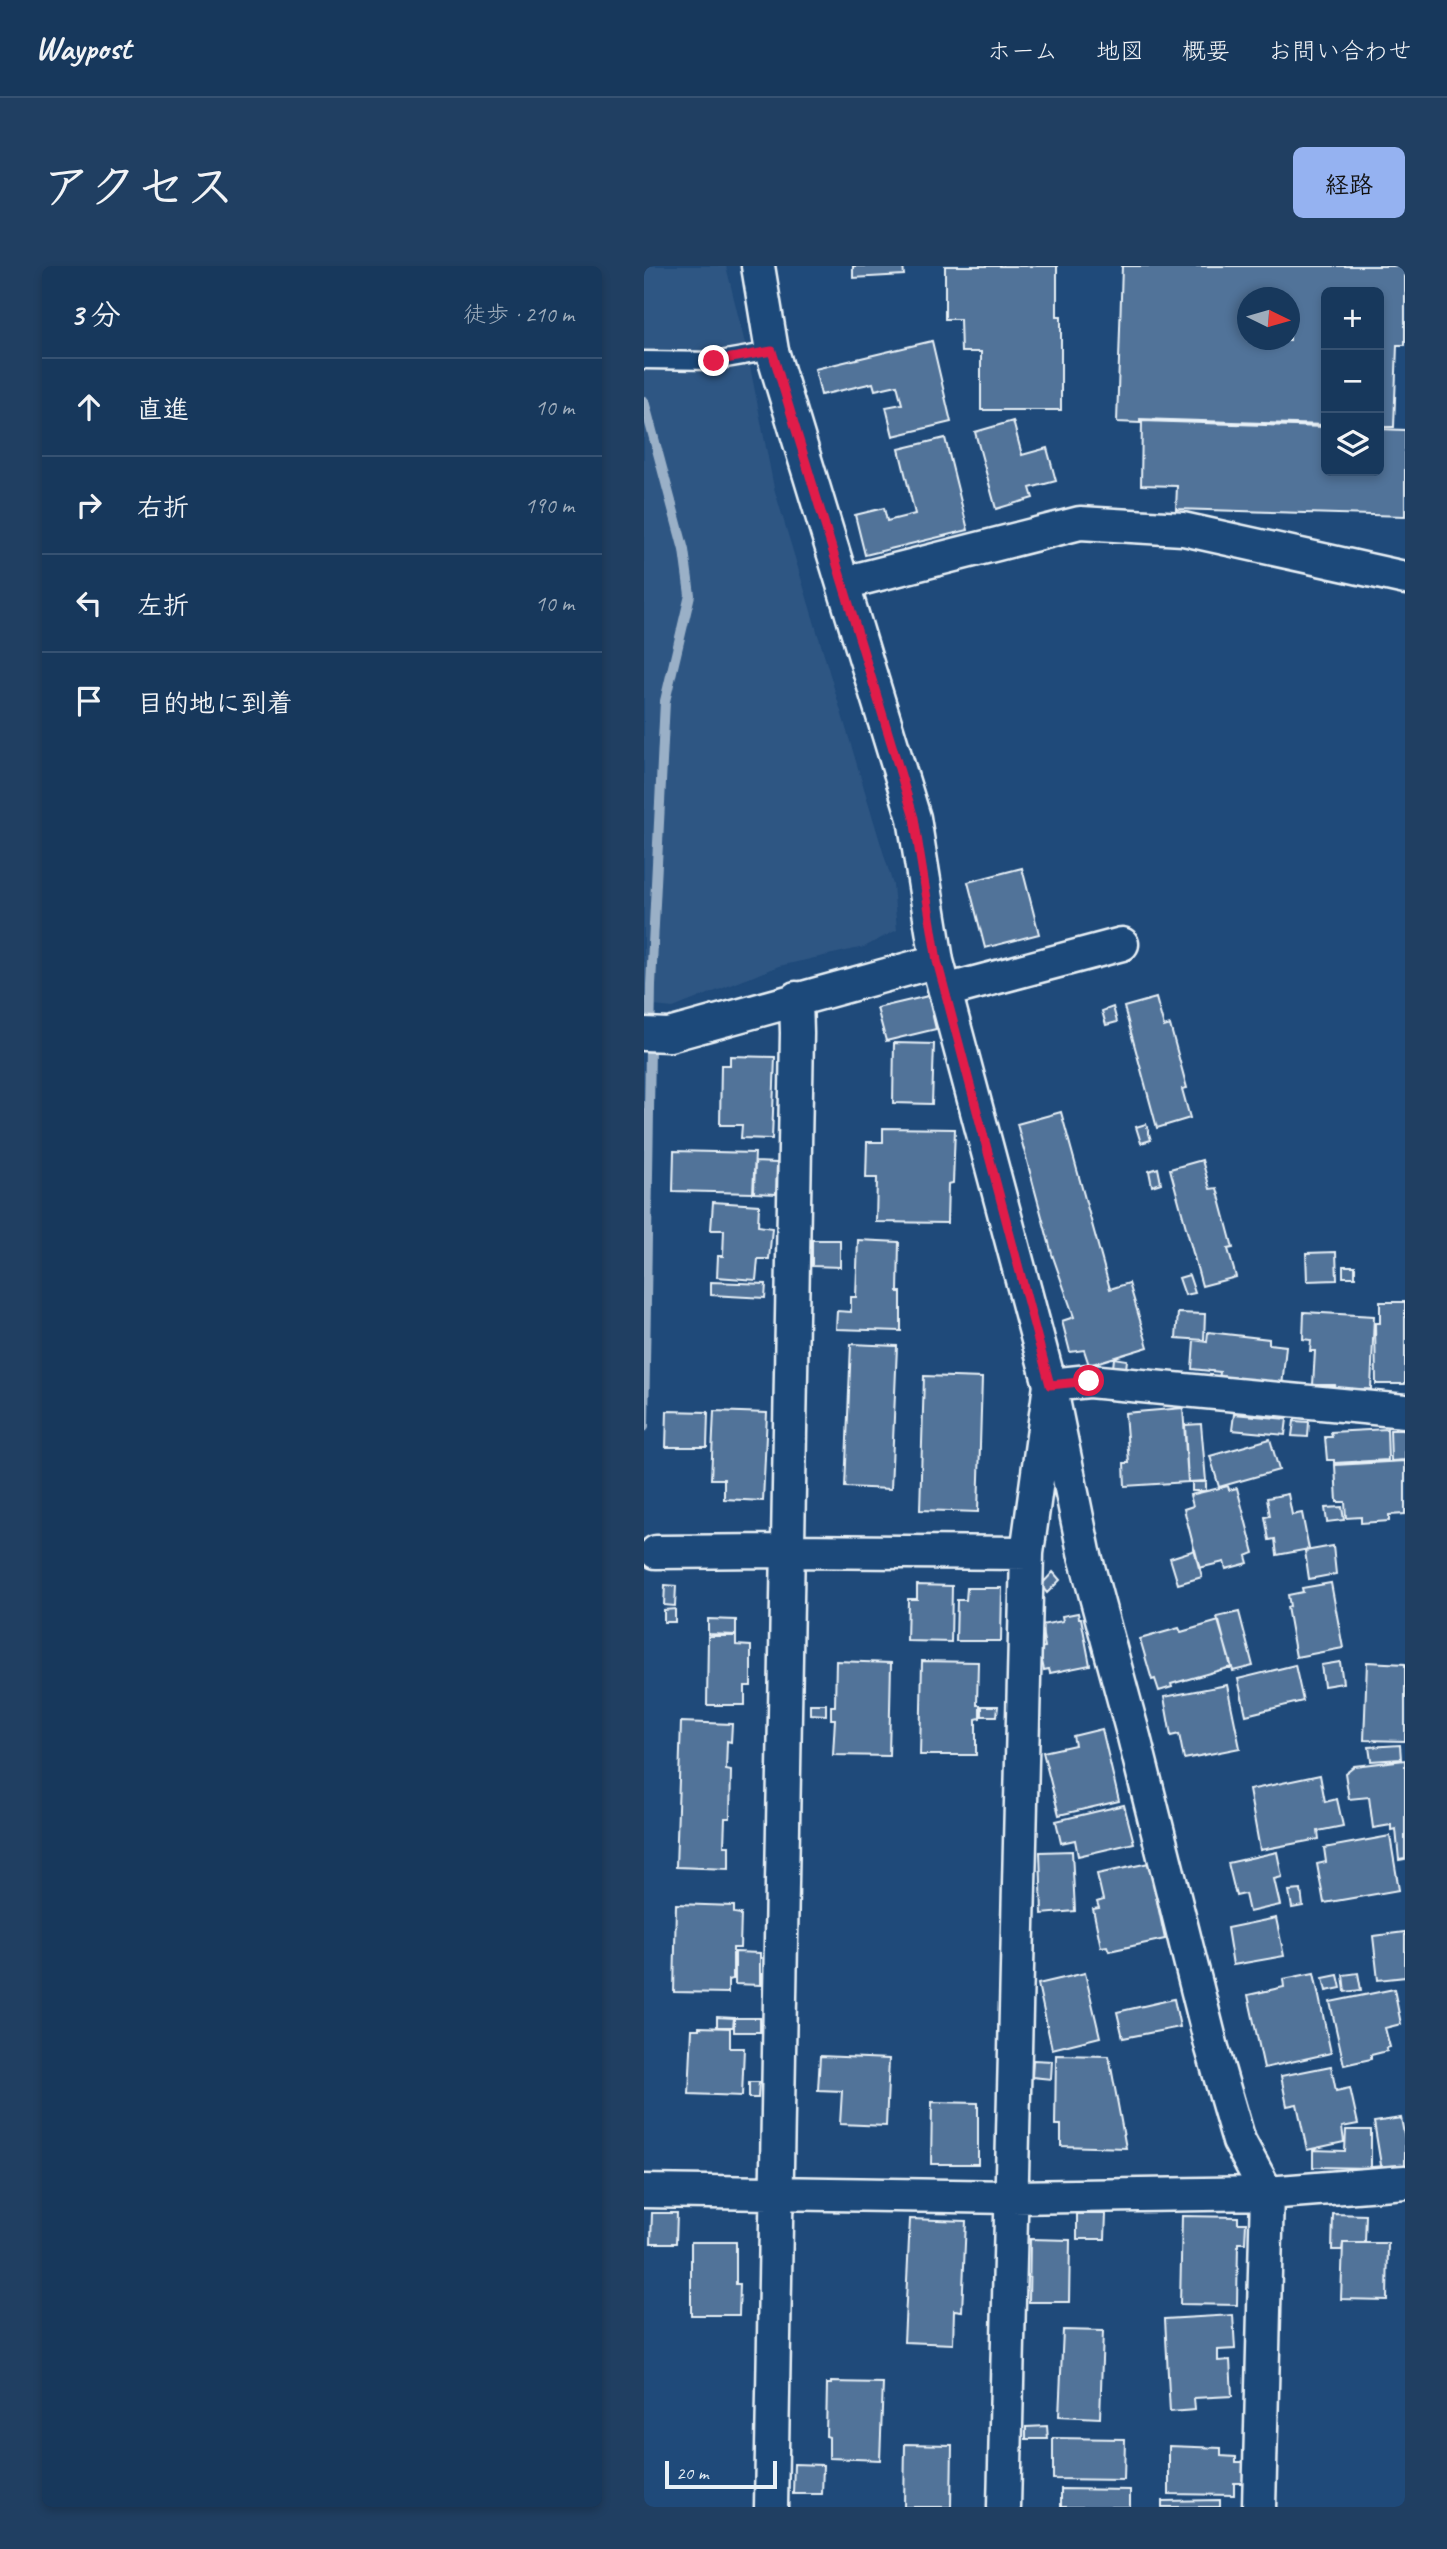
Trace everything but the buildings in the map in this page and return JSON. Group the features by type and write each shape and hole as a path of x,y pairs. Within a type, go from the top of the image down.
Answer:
{"street":[{"path":"758,266 772,351 914,818 937,961 1050,1385 1084,1552 1134,1737 1212,2048 1239,2141 1267,2193 1259,2507"},
{"path":"844,583 1080,523 1183,529 1405,578"},
{"path":"945,991 1122,944"},
{"path":"657,1035 937,961"},
{"path":"771,2507 796,999"},
{"path":"1050,1385 1089,1381 1405,1411"},
{"path":"1004,2507 1027,1553 1050,1385"},
{"path":"656,1552 1027,1553"},
{"path":"647,2191 1012,2197 1267,2193 1405,2182"}],"lane":[{"path":"649,360 714,361 772,351"}],"shaded area":[{"path":"644,266 726,266 748,356 774,488 893,885 897,930 864,947 779,966 673,1008 644,1005"}],"waterway":[{"path":"644,401 684,550 690,595 665,701 651,985 644,1427"}],"route":[{"path":"714,361 772,351 914,818 937,961 1050,1385 1089,1381"}]}
